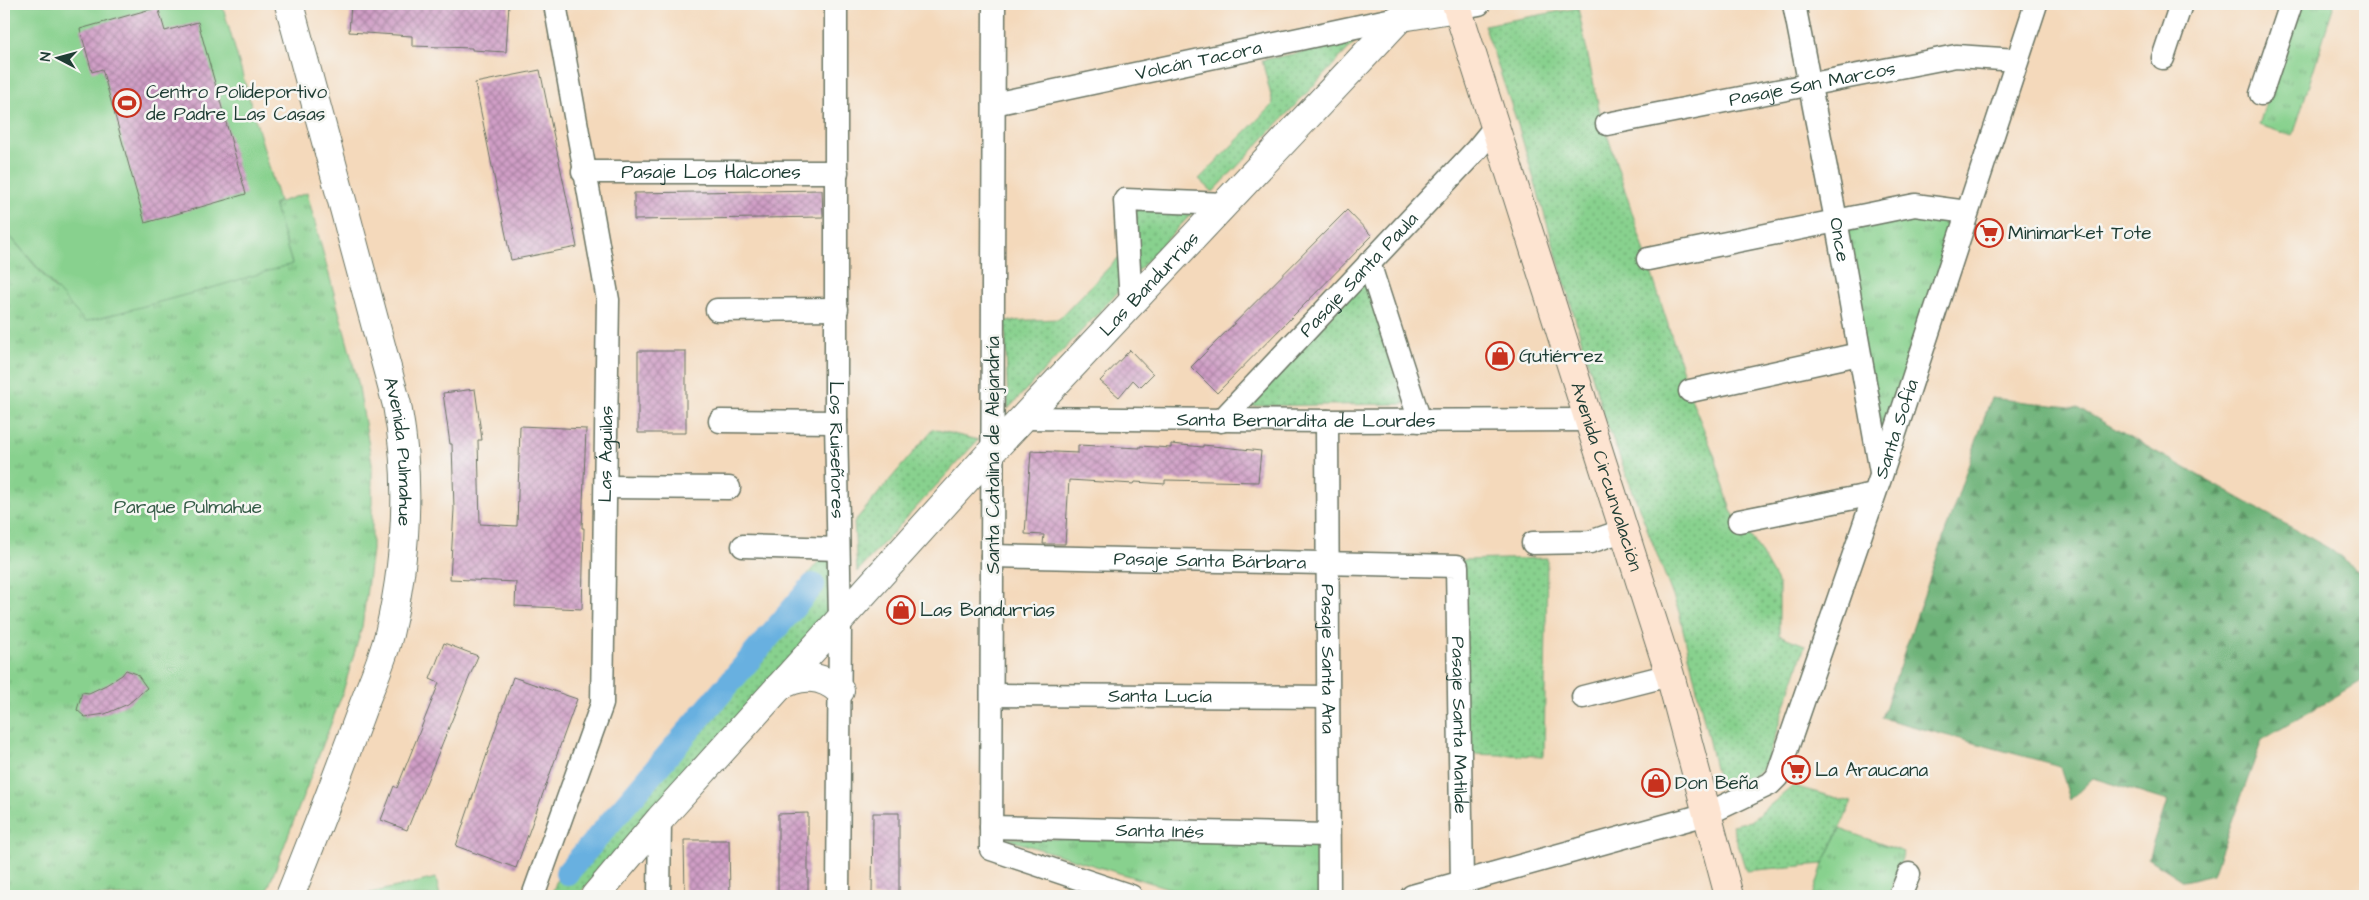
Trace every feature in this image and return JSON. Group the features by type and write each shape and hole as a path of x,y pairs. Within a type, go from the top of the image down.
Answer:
{"main road":[{"name":"Avenida Circunvalación","path":"1464,5 1495,127 1670,675 1728,896"}],"street":[{"name":"Avenida Pulmahue","path":"289,4 397,405 402,433 406,483 402,551 389,636 324,813 290,896"},
{"name":"Las Águilas","path":"533,896 602,704 607,487 608,300 583,172 555,4"},
{"name":"Los Ruiseñores","path":"836,4 836,422 840,620 838,896"},
{"name":"Santa Catalina de Alejandría","path":"994,4 991,849 1132,896"},
{"name":"Once","path":"1794,4 1836,220 1859,354 1878,485"},
{"name":"Santa Sofía","path":"1707,814 1770,784 1777,777 1878,485 1966,212 2036,4"},
{"path":"2163,58 2181,4"},
{"path":"2261,94 2290,4"},
{"path":"1407,10 1464,5"},
{"name":"Volcán Tacora","path":"994,104 1407,10"},
{"name":"Las Bandurrias","path":"595,896 660,820 1022,418 1407,10"},
{"name":"Pasaje San Marcos","path":"1607,124 1956,56 2017,60"},
{"name":"Pasaje Santa Paula","path":"1221,420 1477,149 1495,127"},
{"name":"Pasaje Los Halcones","path":"583,172 837,172"},
{"path":"1131,304 1125,200 1225,204"},
{"path":"1648,259 1914,205 1966,212"},
{"path":"1369,263 1420,421"},
{"path":"717,310 837,309"},
{"path":"1690,391 1859,354"},
{"name":"Santa Bernardita de Lourdes","path":"1022,418 1327,422 1590,420"},
{"path":"720,421 836,422"},
{"name":"Pasaje Santa Ana","path":"1327,422 1329,896"},
{"path":"1739,521 1878,485"},
{"path":"607,487 729,488"},
{"path":"1533,542 1590,542 1625,530"},
{"path":"742,546 838,549"},
{"name":"Pasaje Santa Bárbara","path":"992,556 1457,566"},
{"name":"Pasaje Santa Matilde","path":"1457,566 1462,882"},
{"path":"1583,697 1670,675"},
{"name":"Las Bandurrias","path":"779,687 788,681 808,677 826,681 840,692"},
{"name":"Santa Lucía","path":"992,695 1328,697"},
{"path":"1412,896 1707,814"},
{"path":"659,896 660,820"},
{"name":"Santa Inés","path":"991,827 1328,835"},
{"path":"1900,896 1909,874"}],"green space":[{"name":"Centro Polideportivo de Padre Las Casas","path":"4,4 222,4 279,201 274,204 292,264 85,322 4,229"},
{"path":"2297,4 2334,4 2293,136 2259,125"},
{"path":"1578,8 1599,109 1693,403 1715,457 1731,511 1754,541 1779,585 1779,635 1805,645 1768,757 1762,769 1727,800 1719,785 1679,612 1604,416 1518,125 1484,25"},
{"path":"1355,42 1213,192 1199,179 1273,104 1262,60"},
{"name":"Parque Pulmahue","path":"307,193 358,382 372,464 372,550 362,627 342,695 265,896 4,896 4,229 55,289 292,264 274,204"},
{"path":"1136,205 1196,209 1135,274"},
{"path":"1914,208 1962,215 1884,454 1840,223"},
{"path":"1119,257 1120,290 1008,409 1005,321 1059,319"},
{"path":"1365,281 1405,404 1245,406"},
{"path":"1991,398 2078,408 2330,549 2365,577 2365,679 2262,740 2213,874 2184,881 2148,858 2167,801 2093,778 2070,800 2060,766 1882,718"},
{"path":"933,429 978,440 857,572 854,522"},
{"path":"1547,558 1544,756 1463,754 1462,560"},
{"path":"830,560 831,616 577,896 551,896 564,861 819,561"},
{"path":"1793,786 1852,802 1823,864 1746,871 1732,825 1751,821"},
{"path":"1840,829 1904,852 1889,896 1813,896 1823,864"},
{"path":"1003,838 1320,842 1322,896 1195,896"},
{"path":"436,878 440,896 357,896"}],"building":[{"path":"351,4 509,4 506,52 472,50 472,48 412,46 412,36 349,32"},
{"path":"158,7 165,31 198,22 246,194 145,223 102,69 92,72 80,29"},
{"path":"540,70 577,247 511,260 475,83"},
{"path":"822,190 823,217 634,220 634,193"},
{"path":"1347,210 1372,236 1217,393 1191,367"},
{"path":"1130,350 1153,374 1140,387 1133,380 1119,397 1100,381"},
{"path":"638,351 686,351 686,433 638,433"},
{"path":"475,389 482,440 478,440 480,524 517,526 520,426 586,429 582,528 584,528 582,609 515,606 516,582 450,579 454,509 452,444 450,444 443,393"},
{"path":"1171,444 1261,451 1258,482 1165,480 1165,484 1135,482 1134,484 1069,480 1065,544 1043,544 1044,535 1025,534 1031,451 1078,453 1078,445 1171,448"},
{"path":"444,643 478,656 407,830 381,820 394,786 397,788 439,683 430,679"},
{"path":"126,670 137,674 147,688 128,704 105,714 85,717 77,710 82,692 89,693 106,685 122,675"},
{"path":"513,677 577,699 516,868 456,846"},
{"path":"808,813 808,896 778,896 778,814"},
{"path":"873,813 899,813 899,896 872,896"},
{"path":"684,840 729,840 730,896 685,896"}],"waterway":[{"path":"567,873 813,585"}],"place":[{"name":"Centro Polideportivo de Padre Las Casas","path":"127,103"},
{"name":"Minimarket Tote","path":"1989,233"},
{"name":"Gutiérrez","path":"1500,356"},
{"name":"Las Bandurrias","path":"901,610"},
{"name":"La Araucana","path":"1796,770"},
{"name":"Don Beña","path":"1656,783"}]}
